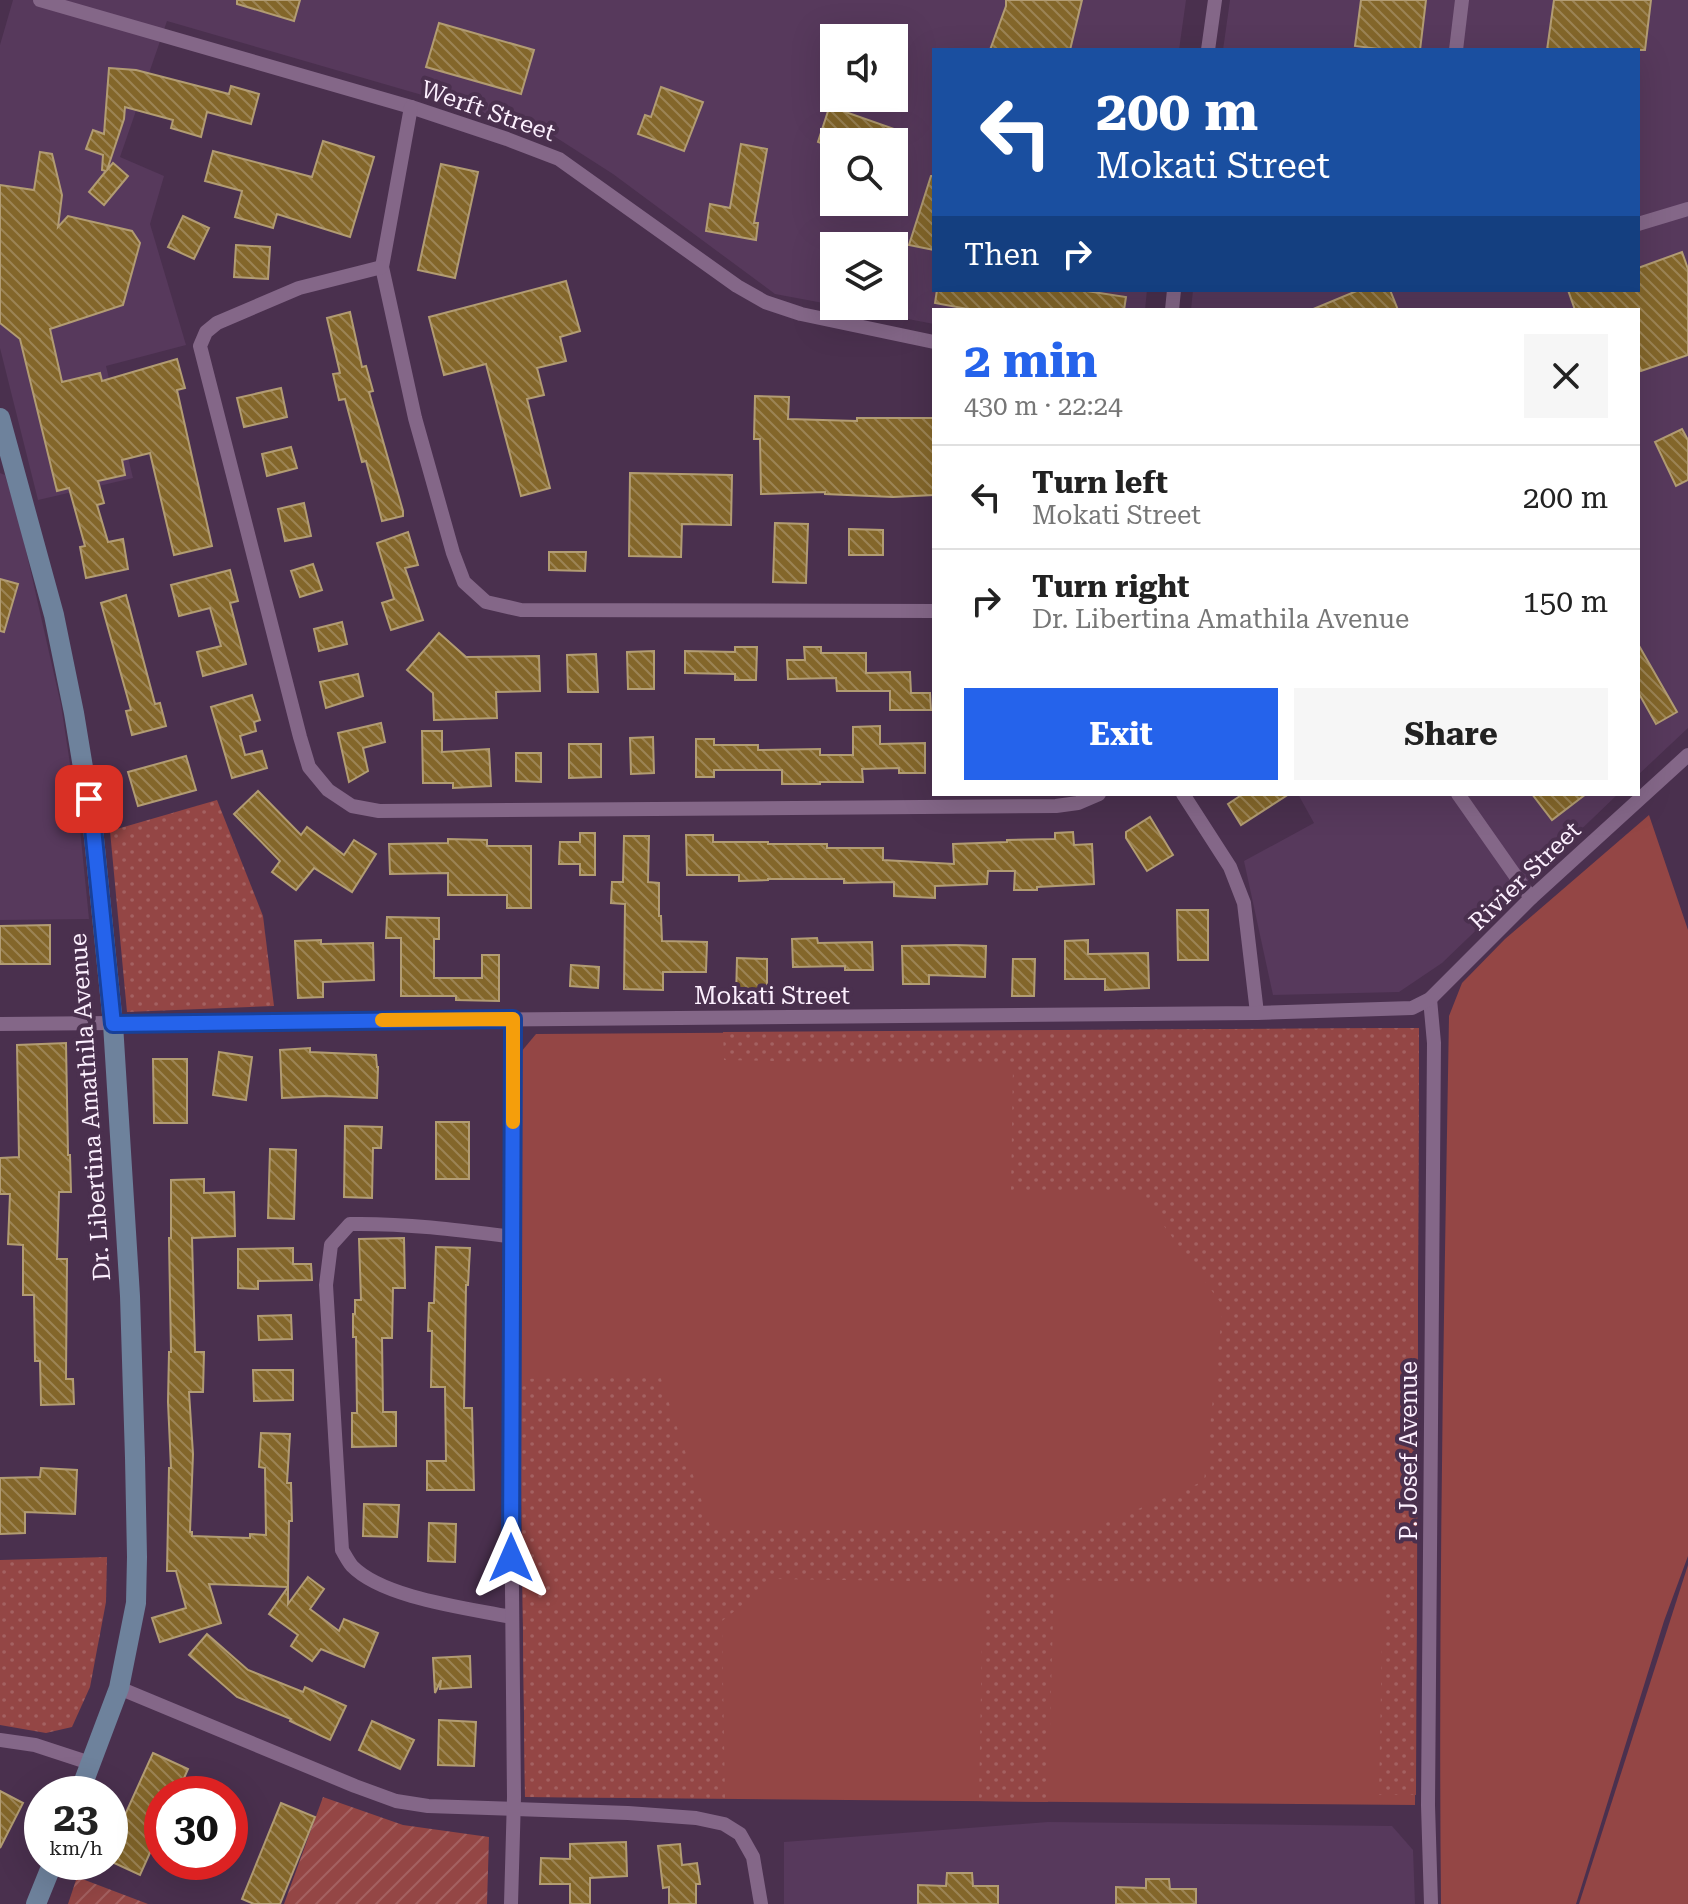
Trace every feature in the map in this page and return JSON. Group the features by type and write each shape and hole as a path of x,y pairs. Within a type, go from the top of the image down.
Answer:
{"street":[{"name":"Werft Street","path":"40,0 411,107 507,139 559,159 737,286 765,302 801,314 932,342"},
{"path":"1208,48 1215,0"},
{"path":"1456,48 1462,0"},
{"path":"411,107 382,267 415,418 464,582 486,602 521,610 932,611"},
{"path":"1640,223 1688,209"},
{"path":"382,267 299,288 217,323 206,332 200,346 300,737 309,767 328,790 352,806 379,811 1056,806 1078,803 1094,796"},
{"name":"Dr. Libertina Amathila Avenue","path":"0,418 54,615 74,713 93,828 113,1024 130,1296 136,1603 119,1688 85,1776"},
{"name":"Rivier Street","path":"1430,999 1531,898 1688,755"},
{"path":"1184,796 1230,867 1244,903 1257,1013"},
{"path":"1459,796 1531,898"},
{"name":"Mokati Street","path":"0,1024 1257,1013 1412,1008 1430,999"},
{"name":"P. Josef Avenue","path":"1430,999 1434,1043 1428,1789 1431,1904"},
{"path":"511,1904 513,1019"},
{"path":"511,1617 397,1593 372,1581 351,1565 342,1550 326,1285 331,1245 350,1224 447,1228 514,1237"},
{"path":"119,1688 396,1801 428,1806 628,1813 696,1818 724,1824 740,1834 753,1857 761,1904"},
{"path":"0,1740 35,1745 90,1763"},
{"path":"36,1904 46,1880"}],"shaded area":[{"path":"13,0 1186,0 1179,48 932,48 932,292 1147,292 1145,308 932,308 932,324 908,319 908,232 820,232 820,302 775,294 613,174 546,131 167,21 120,157 164,176 150,224 186,345 106,366 133,478 38,500 0,348 0,45"},
{"path":"1230,0 1688,0 1688,728 1640,773 1640,308 1191,308 1193,292 1640,292 1640,48 1223,48"},
{"path":"0,473 5,475 19,520 61,705 80,829 89,919 0,920"},
{"path":"1299,796 1616,796 1442,963 1399,992 1273,995 1244,861 1314,823"},
{"path":"217,800 263,916 274,1006 127,1012 110,831"},
{"path":"1649,815 1688,930 1688,1556 1664,1621 1576,1904 1441,1904 1443,1349 1449,1016 1462,983 1505,939"},
{"path":"1419,1028 1415,1805 525,1797 520,1379 521,1052 536,1034"},
{"path":"1419,1028 1416,1795 1379,1795 1383,1586 1054,1580 1048,1802 979,1801 983,1582 775,1579 722,1621 725,1798 525,1797 520,1379 660,1376 710,1526 1089,1530 1204,1481 1223,1306 1139,1192 1011,1192 1013,1066 724,1060 723,1032"},
{"path":"107,1557 106,1602 90,1687 72,1727 46,1733 0,1725 0,1560"},
{"path":"1688,1565 1688,1904 1579,1904"},
{"path":"323,1797 403,1825 489,1837 487,1904 284,1904"},
{"path":"1048,1822 1392,1826 1413,1850 1415,1904 784,1904 784,1842"},
{"path":"76,1880 85,1880 148,1904 68,1904"}],"building":[{"path":"237,0 300,0 294,21 237,4"},
{"path":"1006,0 1082,0 1070,48 991,48"},
{"path":"1361,0 1426,0 1420,48 1355,46"},
{"path":"1554,0 1651,0 1645,50 1547,48"},
{"path":"439,23 534,50 521,94 426,67"},
{"path":"109,68 136,70 229,94 231,86 259,94 251,124 207,112 201,137 171,128 173,120 125,107 107,170 113,163 128,176 104,205 89,192 106,171 102,170 103,155 86,149 93,130 104,134"},
{"path":"661,87 703,102 684,151 638,134 645,115 651,117"},
{"path":"828,112 845,112 891,128 823,128"},
{"path":"323,141 374,157 350,237 277,214 273,228 235,217 242,191 205,181 213,151 312,177"},
{"path":"741,144 767,149 754,223 758,223 756,240 706,231 710,204 730,208"},
{"path":"40,152 52,154 62,195 58,227 68,216 132,231 140,243 123,305 50,329 62,382 100,373 102,381 177,359 185,388 177,390 212,546 174,555 150,453 122,460 125,475 98,481 104,503 97,505 108,542 123,539 128,569 86,578 80,547 85,546 69,488 57,491 20,339 0,323 0,185 34,190"},
{"path":"441,164 478,172 455,278 418,270"},
{"path":"931,176 932,176 932,250 909,245"},
{"path":"183,216 209,228 194,259 168,247"},
{"path":"236,245 270,247 268,279 234,277"},
{"path":"1682,252 1688,269 1688,355 1641,371 1640,308 1574,308 1569,292 1640,292 1640,267"},
{"path":"566,281 580,331 560,337 566,361 537,368 544,395 527,399 550,488 521,496 486,364 444,375 429,317"},
{"path":"937,292 1093,292 1126,297 1124,308 962,308 935,303"},
{"path":"1354,292 1391,292 1397,308 1316,308"},
{"path":"350,312 362,367 366,366 373,391 369,392 403,511 403,516 382,521 366,461 362,462 345,399 339,400 333,374 340,373 327,318"},
{"path":"281,388 287,417 244,427 237,398"},
{"path":"755,396 789,397 788,419 857,421 857,418 932,418 932,495 893,497 825,492 761,494 760,439 754,439"},
{"path":"1682,429 1688,440 1688,480 1676,486 1655,442"},
{"path":"291,447 297,468 267,476 262,454"},
{"path":"630,473 732,475 731,525 682,524 681,557 629,556"},
{"path":"304,503 311,536 285,541 278,509"},
{"path":"775,523 808,524 806,583 773,582"},
{"path":"849,529 883,530 883,555 849,555"},
{"path":"408,532 418,565 405,568 423,620 391,630 382,603 394,599 377,543"},
{"path":"549,552 586,552 585,571 549,570"},
{"path":"313,564 322,590 300,597 291,571"},
{"path":"230,570 238,601 230,603 246,664 203,676 197,652 221,646 210,608 179,616 171,585"},
{"path":"0,579 18,584 4,632 0,631"},
{"path":"126,595 155,704 160,703 166,726 132,735 126,711 131,710 101,603"},
{"path":"342,622 347,644 319,651 314,629"},
{"path":"439,633 466,657 539,656 540,691 496,692 497,718 434,720 433,693 407,670"},
{"path":"735,647 757,647 756,680 735,680 735,674 685,673 685,651 735,652"},
{"path":"804,647 821,647 821,653 866,653 866,673 910,672 911,693 930,693 931,710 890,710 890,691 837,691 836,678 788,679 787,660 805,660"},
{"path":"1640,647 1677,712 1656,724 1640,696"},
{"path":"654,651 654,689 628,689 627,652"},
{"path":"596,654 598,692 568,692 567,655"},
{"path":"358,674 363,696 326,708 320,682"},
{"path":"252,695 260,720 254,722 256,731 240,736 245,755 262,751 267,768 232,778 211,707"},
{"path":"381,723 385,742 363,748 368,771 349,782 338,733"},
{"path":"880,726 880,744 925,743 925,773 899,773 899,768 862,769 863,782 820,784 782,784 782,770 714,770 714,777 696,777 696,739 714,739 714,745 758,745 758,750 820,749 820,755 853,755 853,727"},
{"path":"422,731 442,731 442,752 489,749 491,786 453,788 453,783 423,783"},
{"path":"653,737 654,773 631,774 630,738"},
{"path":"569,744 601,744 601,777 569,778"},
{"path":"516,753 541,753 541,782 516,781"},
{"path":"186,756 196,790 138,806 128,772"},
{"path":"258,791 301,835 307,827 344,855 354,840 376,854 352,892 314,868 296,890 272,872 280,861 234,814"},
{"path":"1240,796 1286,796 1241,825 1228,804"},
{"path":"1534,796 1583,796 1552,820"},
{"path":"1150,817 1173,855 1147,871 1126,838 1126,832"},
{"path":"1073,832 1074,845 1092,844 1094,884 1014,890 1015,871 988,871 987,884 935,886 935,898 894,896 894,882 844,883 844,879 739,881 739,875 687,875 686,835 713,835 713,842 883,848 883,860 954,864 953,844 1055,839 1055,833"},
{"path":"580,833 595,833 595,875 580,875 580,864 559,864 560,842 580,842"},
{"path":"624,836 649,836 648,882 659,883 662,941 707,942 706,972 663,972 663,990 624,989 625,904 611,903 612,882 623,882"},
{"path":"448,839 487,840 487,846 531,846 531,908 507,908 507,895 448,895 448,873 390,874 389,844 448,843"},
{"path":"1177,910 1208,910 1208,960 1178,960"},
{"path":"387,917 439,918 439,939 434,939 434,978 482,978 482,955 499,955 499,1001 456,1000 456,996 401,996 401,938 386,938"},
{"path":"50,925 50,964 0,964 0,926"},
{"path":"817,938 818,943 872,942 873,970 845,970 845,966 793,967 792,939"},
{"path":"321,940 321,944 373,943 374,980 323,982 323,997 298,998 295,941"},
{"path":"1088,940 1088,954 1148,953 1149,988 1105,990 1105,979 1065,979 1065,941"},
{"path":"902,946 986,946 985,977 929,975 929,984 903,984"},
{"path":"737,958 767,959 767,999 736,998"},
{"path":"1013,959 1035,959 1034,996 1012,996"},
{"path":"571,965 599,967 598,988 570,986"},
{"path":"66,1043 71,1192 59,1192 57,1259 67,1259 66,1379 73,1379 74,1404 41,1405 40,1361 35,1361 34,1295 23,1295 23,1245 8,1244 10,1194 0,1194 0,1158 19,1157 17,1045"},
{"path":"310,1048 310,1052 376,1055 377,1098 282,1098 280,1050"},
{"path":"219,1052 252,1057 246,1100 213,1095"},
{"path":"153,1059 187,1059 187,1123 154,1123"},
{"path":"436,1122 469,1122 469,1179 436,1179"},
{"path":"345,1126 382,1127 381,1148 373,1148 372,1198 344,1197"},
{"path":"270,1149 296,1150 294,1219 268,1218"},
{"path":"204,1179 204,1193 234,1192 235,1236 192,1238 195,1352 204,1352 203,1392 189,1392 193,1454 190,1532 192,1536 250,1538 250,1534 266,1535 265,1468 259,1467 261,1433 290,1434 287,1483 291,1483 292,1521 289,1521 288,1587 209,1584 221,1623 160,1642 152,1618 186,1608 176,1571 167,1571 171,1468 168,1402 171,1180"},
{"path":"404,1238 405,1288 393,1288 392,1338 382,1338 383,1412 396,1412 396,1446 352,1447 352,1413 357,1413 353,1314 355,1300 361,1300 359,1239"},
{"path":"436,1247 470,1248 466,1285 464,1408 472,1408 474,1490 427,1490 427,1461 446,1461 445,1387 431,1387 432,1331 428,1331 429,1303 434,1303"},
{"path":"293,1248 293,1264 311,1264 312,1280 258,1281 258,1289 238,1288 238,1249"},
{"path":"291,1315 292,1339 259,1340 258,1316"},
{"path":"253,1370 293,1370 293,1400 254,1401"},
{"path":"41,1468 77,1470 75,1514 25,1512 25,1533 0,1534 0,1478 40,1477"},
{"path":"364,1504 399,1505 397,1537 363,1536"},
{"path":"429,1523 456,1524 455,1562 428,1561"},
{"path":"308,1577 324,1589 310,1609 339,1631 344,1619 378,1633 364,1667 321,1649 312,1661 291,1646 298,1635 269,1614 288,1587 288,1604"},
{"path":"207,1634 248,1670 303,1692 305,1687 346,1706 330,1740 291,1719 237,1697 189,1655"},
{"path":"470,1656 471,1687 440,1689 441,1680 435,1693 433,1658"},
{"path":"439,1720 476,1722 474,1766 438,1765"},
{"path":"372,1721 414,1740 400,1769 359,1750"},
{"path":"153,1753 188,1769 185,1776 144,1776 144,1866 140,1875 128,1869 128,1808"},
{"path":"0,1791 23,1803 0,1848"},
{"path":"281,1803 315,1817 280,1904 254,1904 242,1899"},
{"path":"626,1842 627,1876 590,1878 590,1904 570,1904 570,1884 540,1884 541,1858 570,1859 570,1844"},
{"path":"680,1844 682,1865 697,1863 700,1884 696,1884 696,1904 669,1904 669,1887 663,1888 658,1846"},
{"path":"947,1873 972,1873 973,1886 998,1886 998,1904 918,1904 918,1885 946,1886"},
{"path":"1146,1879 1169,1879 1170,1889 1196,1889 1196,1904 1116,1904 1116,1887 1146,1888"}],"slow traffic":[{"path":"382,1020 513,1019 513,1122"}],"route":[{"path":"89,799 113,1024 513,1019 511,1558"}]}
